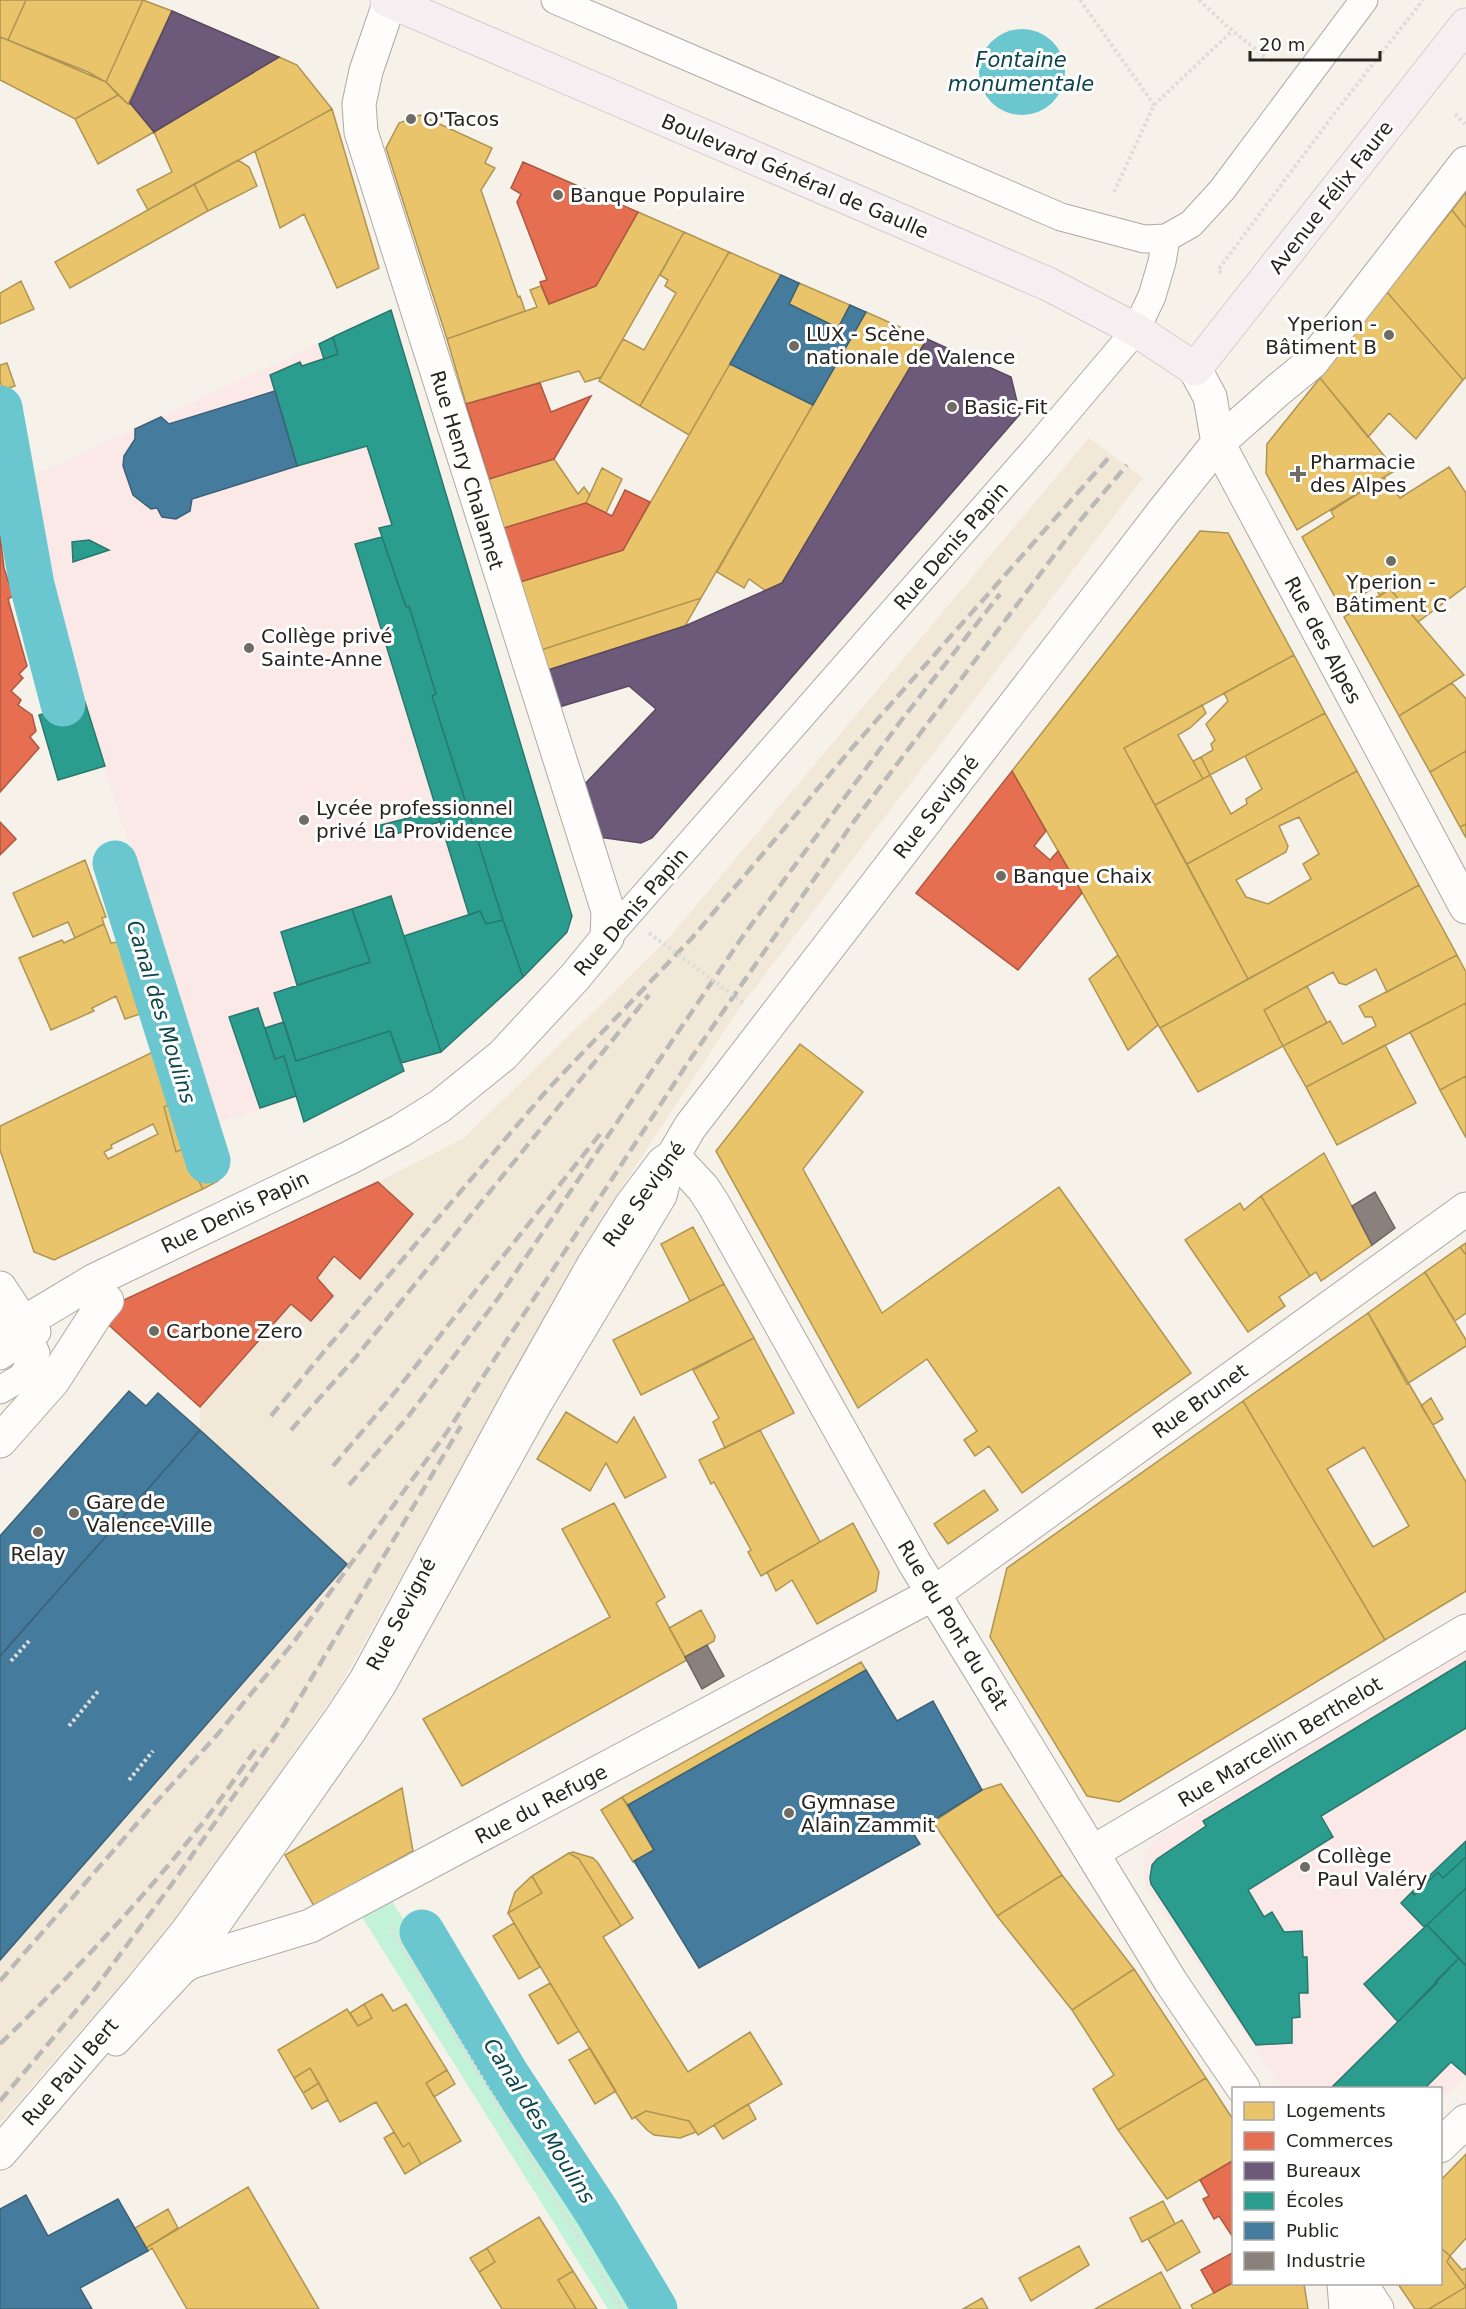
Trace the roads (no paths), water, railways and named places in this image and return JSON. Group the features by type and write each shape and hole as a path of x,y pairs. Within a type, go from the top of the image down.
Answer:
{"main road":[{"name":"Boulevard Général de Gaulle","path":"388,1 1048,284 1136,330 1195,369"},
{"name":"Avenue Félix Faure","path":"1195,369 1466,25"}],"street":[{"name":"Rue Henry Chalamet","path":"388,1 366,71 359,104 361,132 608,911 607,938"},
{"name":"Rue Sevigné","path":"139,1991 187,1932 366,1680 518,1399 594,1264 630,1207 663,1163 673,1156 690,1127 1218,443 1312,362 1466,163"},
{"name":"Rue des Alpes","path":"1195,369 1210,397 1218,443 1466,907"},
{"name":"Rue Denis Papin","path":"17,1333 95,1280 400,1131 440,1106 502,1055 575,977 607,938"},
{"name":"Rue du Pont du Gât","path":"673,1156 703,1188 714,1205 933,1594 1171,1982 1242,2087"},
{"name":"Rue Brunet","path":"933,1594 1466,1209"},
{"path":"0,1288 17,1333"},
{"path":"0,1441 53,1381 107,1301"},
{"name":"Rue du Refuge","path":"139,1991 191,1962 310,1926 933,1594"},
{"name":"Rue Marcellin Berthelot","path":"1093,1852 1466,1631"},
{"name":"Rue Paul Bert","path":"0,2153 139,1991"},
{"path":"1442,2144 1466,2121"},
{"path":"1344,2285 1346,2309"},
{"path":"1362,2285 1377,2309"}],"lane":[{"path":"555,0 1061,217 1144,239 1166,238 1191,224 1222,190 1364,0"},
{"name":"Rue Denis Papin","path":"607,938 1038,446 1136,330 1152,296 1166,238"},
{"path":"0,2169 191,1962 382,1686 539,1403 663,1196 673,1156"},
{"path":"0,1356 17,1333 36,1353 22,1377 0,1390"}],"water":[{"name":"Fontaine monumentale","path":"1014,29 1030,29 1053,41 1062,55 1065,72 1062,89 1053,103 1030,115 1014,115 998,108 986,96 979,80 979,64 986,48 998,36"}],"waterway":[{"name":"Canal des Moulins","path":"0,408 32,585 63,704"},
{"name":"Canal des Moulins","path":"115,863 208,1161"},
{"name":"Canal des Moulins","path":"422,1932 507,2075 597,2212 655,2309"}],"railway":[{"path":"271,1416 548,1089 692,938 852,748 1112,454"},
{"path":"0,1981 217,1735 293,1643 447,1432 687,1064 852,824 1083,517 1127,465"},
{"path":"349,1485 407,1418 499,1297 743,936 903,718 1000,594"},
{"path":"291,1430 356,1357 649,995"},
{"path":"333,1466 388,1401 600,1134"},
{"path":"0,2101 96,1987 285,1723 461,1426"},
{"path":"0,2044 77,1967 151,1886 205,1820 259,1745"}],"place":[{"name":"O'Tacos","path":"411,119"},
{"name":"Banque Populaire","path":"558,195"},
{"name":"Yperion - Bâtiment B","path":"1389,335"},
{"name":"LUX - Scène nationale de Valence","path":"794,346"},
{"name":"Basic-Fit","path":"952,407"},
{"name":"Pharmacie des Alpes","path":"1298,474"},
{"name":"Yperion - Bâtiment C","path":"1391,561"},
{"name":"Collège privé Sainte-Anne","path":"249,648"},
{"name":"Lycée professionnel privé La Providence","path":"304,820"},
{"name":"Banque Chaix","path":"1001,876"},
{"name":"Carbone Zero","path":"154,1331"},
{"name":"Gare de Valence-Ville","path":"74,1513"},
{"name":"Relay","path":"38,1532"},
{"name":"Gymnase Alain Zammit","path":"789,1813"},
{"name":"Collège Paul Valéry","path":"1305,1867"}]}
